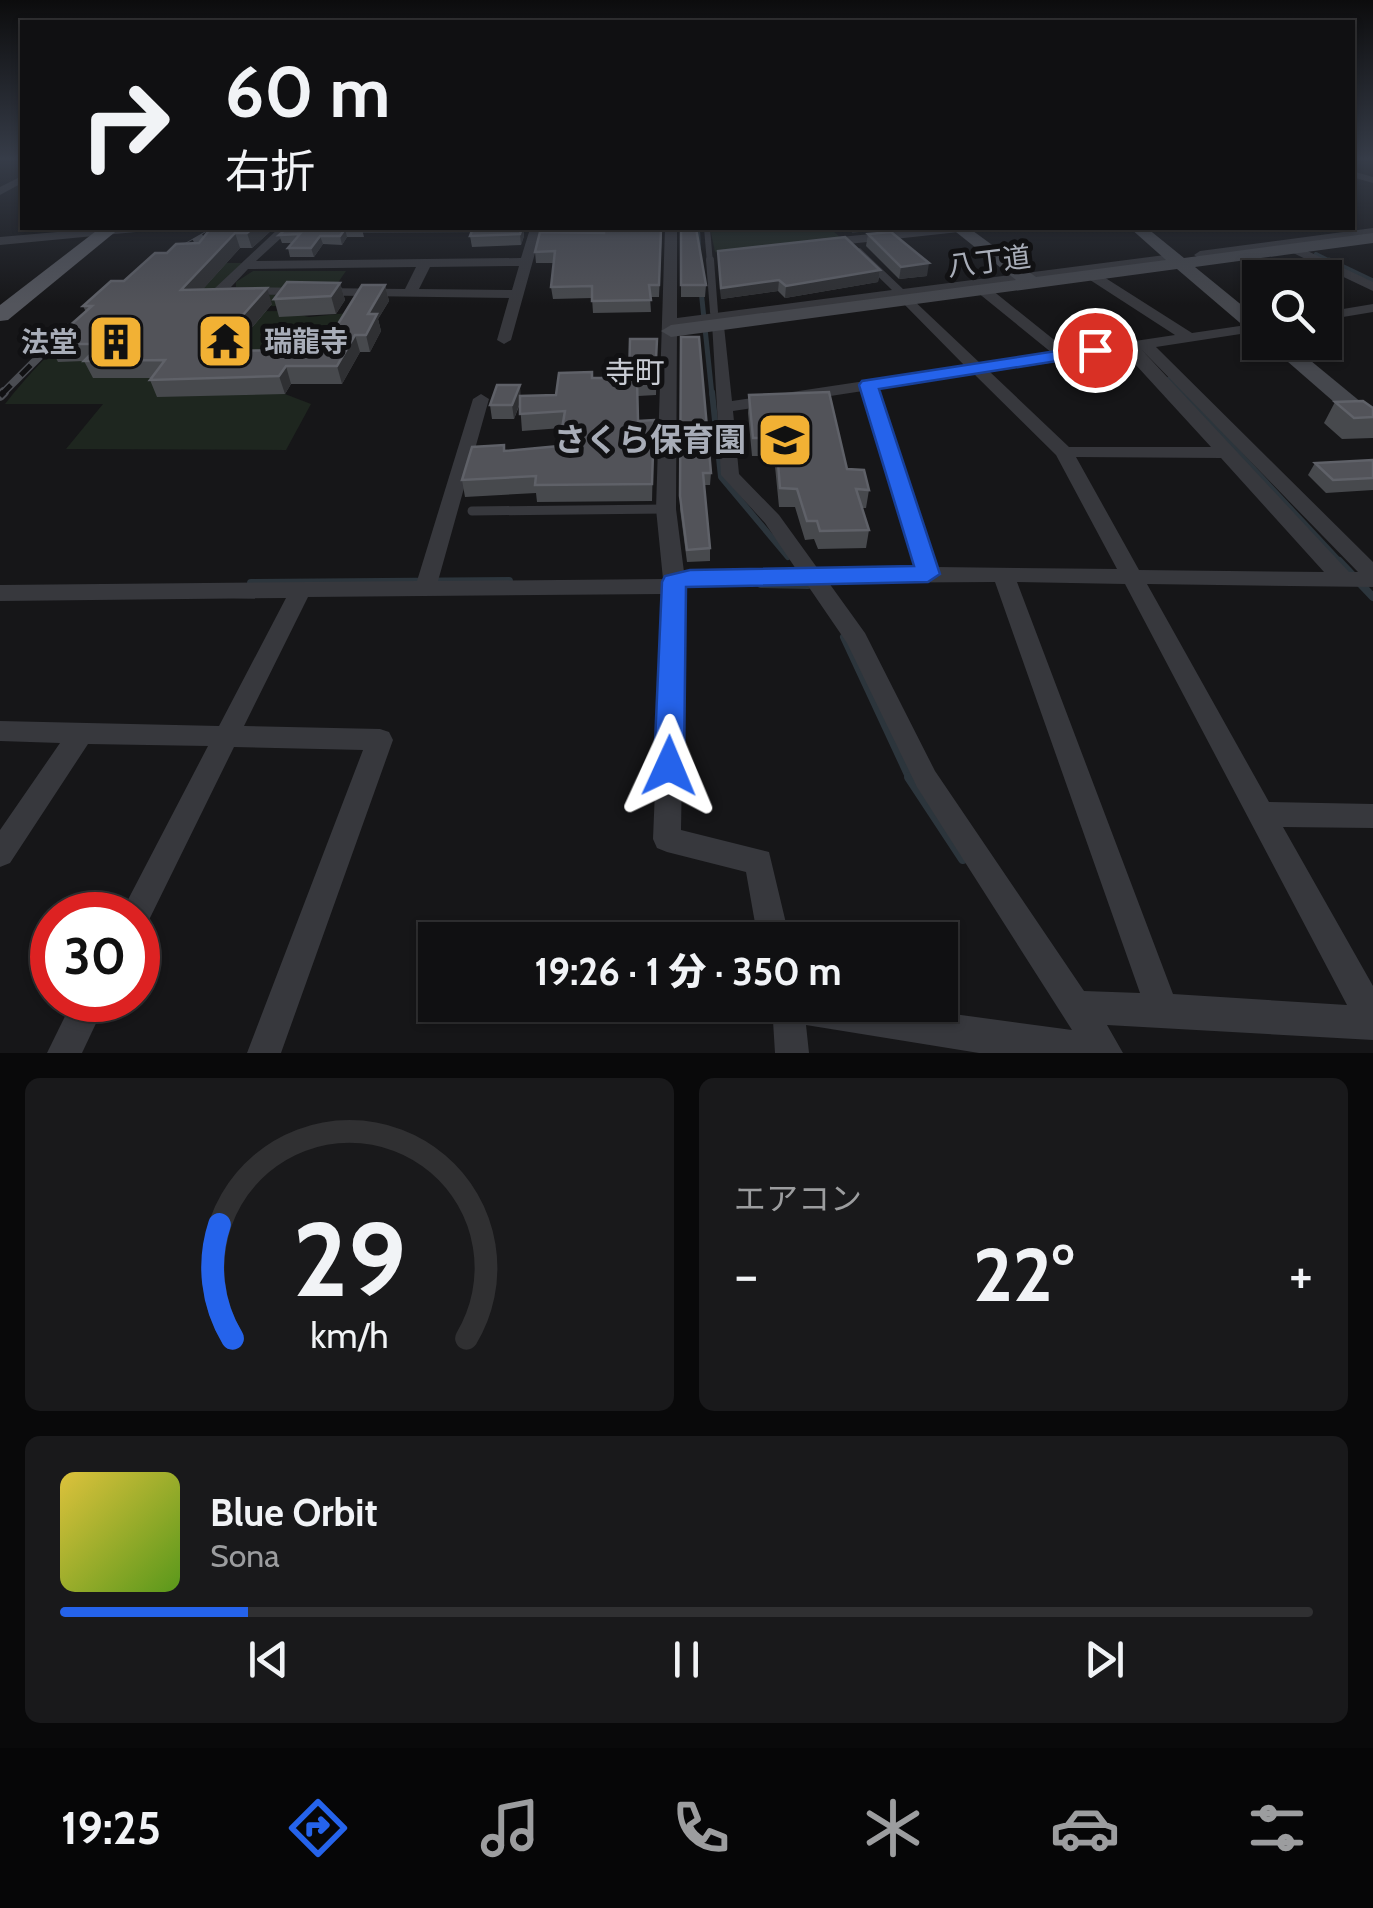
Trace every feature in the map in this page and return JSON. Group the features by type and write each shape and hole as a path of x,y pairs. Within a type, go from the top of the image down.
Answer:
{"main road":[{"path":"0,315 110,230"}],"street":[{"path":"0,241 102,230"},
{"path":"284,230 220,291 517,294"},
{"path":"356,261 372,230"},
{"path":"504,340 535,230"},
{"path":"671,230 666,510 674,582 667,839 759,862 771,922"},
{"path":"810,244 848,236 931,230"},
{"path":"962,230 1026,278"},
{"path":"1141,230 1181,258"},
{"path":"1154,230 1242,311"},
{"path":"672,324 1373,232"},
{"name":"八丁道","path":"672,324 1373,232"},
{"name":"八丁道","path":"901,294 982,289 1026,278 1092,275 1181,258 1271,234 1299,240"},
{"path":"848,236 901,294 1064,452 1373,1021"},
{"path":"1299,240 1373,277"},
{"path":"1299,240 1373,287"},
{"path":"711,256 731,253"},
{"path":"244,266 347,266 356,261 526,262"},
{"path":"410,293 426,261"},
{"path":"1092,275 1188,337"},
{"path":"982,289 1063,354"},
{"path":"1365,310 1373,321"},
{"path":"715,319 730,475 772,519 858,640 926,778 1105,1052"},
{"path":"724,407 1242,330"},
{"path":"1135,345 1343,579"},
{"path":"1135,345 1373,578"},
{"path":"1299,360 1373,424"},
{"path":"1318,360 1373,405"},
{"path":"868,385 928,574"},
{"path":"425,590 481,399"},
{"path":"1064,452 1227,453"},
{"path":"0,593 665,586 690,578 928,574 1373,578"},
{"path":"1003,575 1163,1010"},
{"path":"148,892 300,592"},
{"path":"0,731 380,740 264,1053"},
{"path":"0,854 81,733"},
{"path":"1259,814 1373,816"},
{"path":"1078,1007 1373,1021"},
{"path":"64,1053 80,1022"},
{"path":"789,1022 792,1053"},
{"path":"889,1022 1105,1052"}],"lane":[{"path":"707,230 715,319"},
{"path":"472,510 666,510"}],"shaded area":[{"path":"710,230 832,230 841,238 715,252"},
{"path":"203,239 242,240 225,263 242,263 214,292 295,295 287,306 187,307 233,378 222,394 285,394 311,404 286,450 66,449 103,404 5,404 47,356 96,312"},
{"path":"253,271 346,271 333,290 236,287 236,282"},
{"path":"284,311 309,317 367,311 337,351 122,361 173,312"}],"building":[{"path":"209,230 251,230 235,233 181,290 267,288 211,351 322,350 362,285 385,285 368,314 377,314 366,335 355,335 337,366 286,366 279,376 150,380 165,360 84,361 101,344 49,344 92,306 83,306 111,281 124,281 155,253 167,253 176,244 199,243"},
{"path":"285,230 344,230 340,236 320,236 311,248 288,248 300,234 279,235"},
{"path":"472,230 521,230 520,234 470,236"},
{"path":"661,230 659,285 649,285 651,300 592,301 592,286 551,287 555,251 535,252 540,232"},
{"path":"681,230 696,230 706,285 681,285"},
{"path":"891,232 929,263 901,267 868,234"},
{"path":"845,237 880,270 786,286 779,280 721,288 718,251"},
{"path":"287,282 340,283 331,296 274,299"},
{"path":"681,337 699,337 711,473 703,473 710,548 687,550 680,496"},
{"path":"630,339 657,339 655,380 637,380 638,421 654,420 652,484 535,485 536,476 462,480 472,447 504,445 504,451 559,446 565,411 520,414 520,396 556,395 559,373 592,372 592,378 629,378"},
{"path":"497,385 520,385 512,405 490,405"},
{"path":"829,392 847,469 864,470 869,490 856,489 869,530 820,531 817,521 807,521 797,489 780,488 776,438 753,438 749,395"},
{"path":"1363,401 1373,408 1373,417 1354,418 1335,402"},
{"path":"1373,460 1373,478 1333,480 1315,463"}],"waterway":[{"path":"698,230 699,248"},
{"path":"1316,254 1328,260"},
{"path":"1342,266 1373,281"},
{"path":"701,290 712,395"},
{"path":"1169,379 1184,395"},
{"path":"712,392 721,477 788,557"},
{"path":"1182,392 1342,564"},
{"path":"1339,561 1373,597"},
{"path":"251,583 509,581"},
{"path":"761,584 808,585"},
{"path":"844,637 909,777"},
{"path":"909,777 963,859"}],"railway":[{"path":"165,258 214,230"},
{"path":"0,396 68,328"}],"place":[{"name":"瑞龍寺","path":"225,341"},
{"name":"法堂","path":"116,342"},
{"name":"さくら保育園","path":"785,440"}],"district":[{"name":"寺町","path":"635,373"}],"route":[{"path":"669,766 674,582 690,578 928,574 868,385 1095,350"}]}
